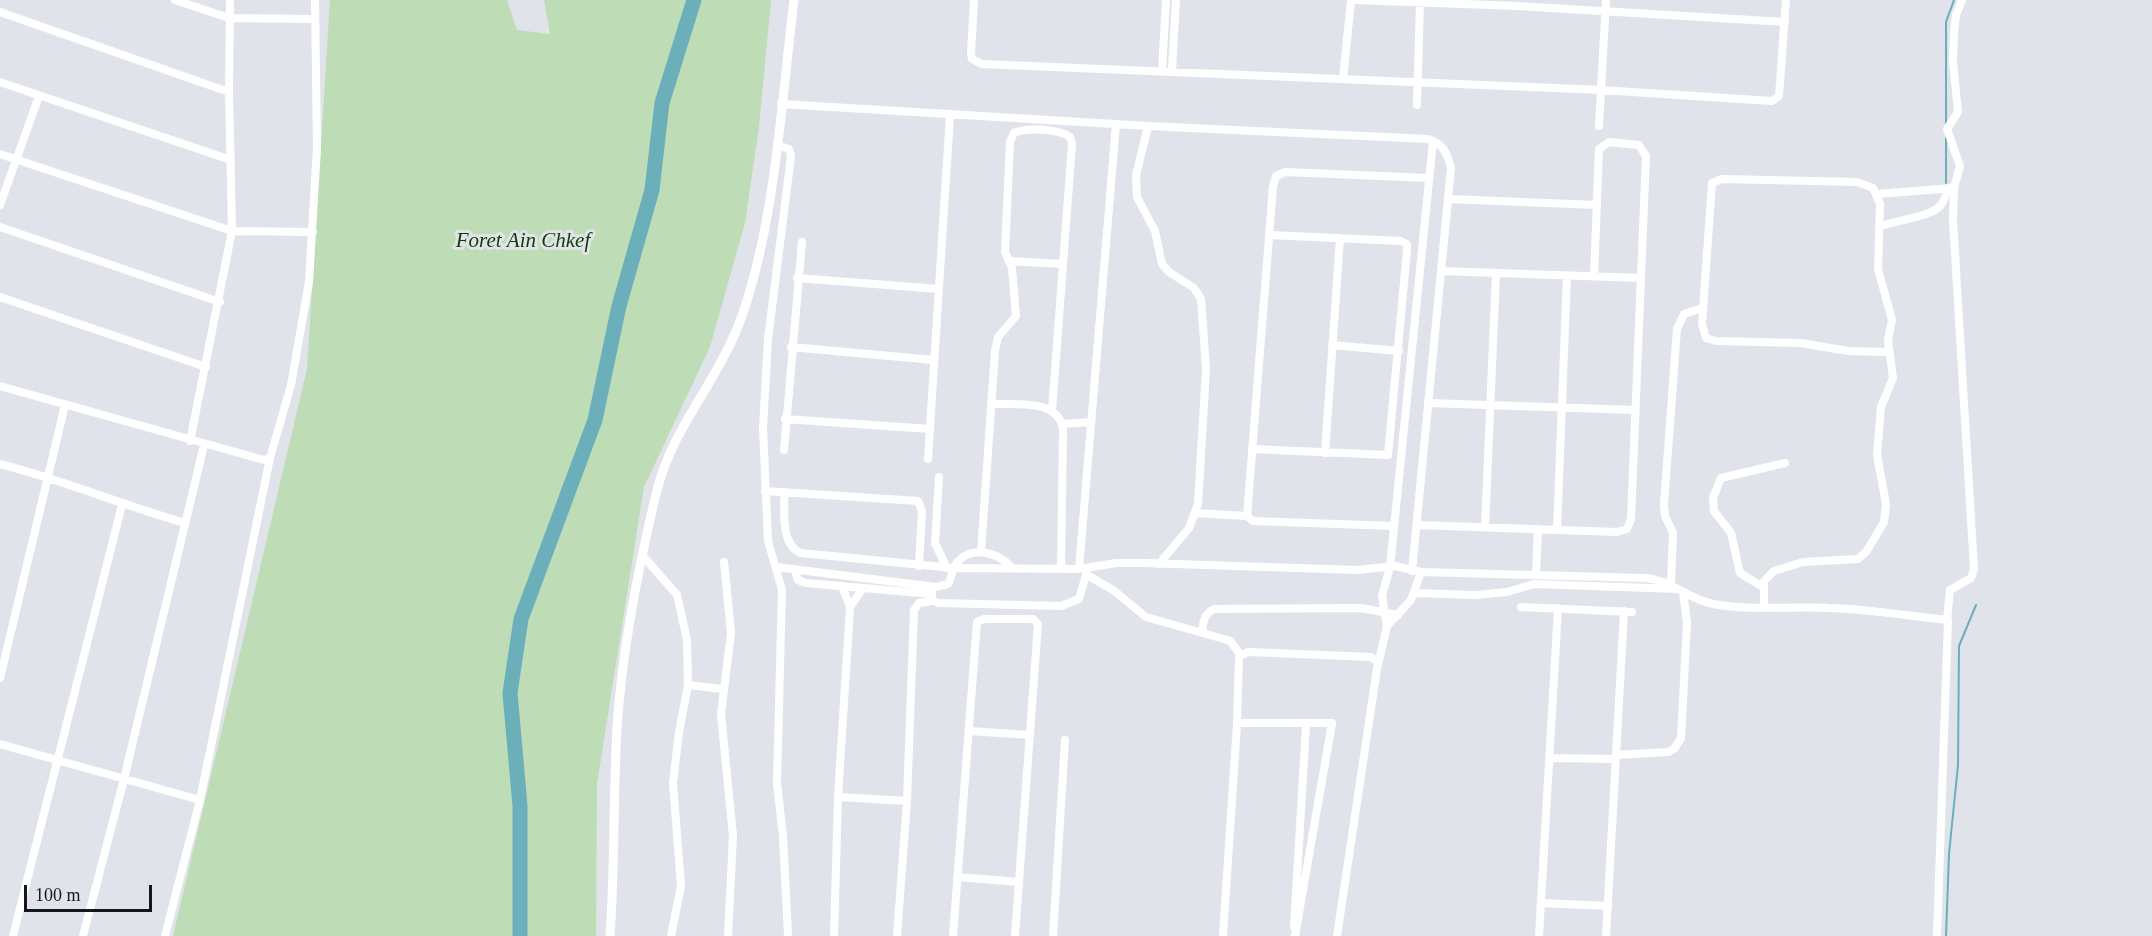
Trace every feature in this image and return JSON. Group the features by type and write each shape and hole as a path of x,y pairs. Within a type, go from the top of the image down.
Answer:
{"street":[{"path":"175,0 229,18 315,19"},
{"path":"190,441 220,302 232,231 230,0"},
{"path":"165,936 200,800 270,458 291,385 305,315 313,232 317,148 315,0"},
{"path":"610,936 619,708 643,556 662,472 677,434 712,376 742,313 771,194 794,0"},
{"path":"974,0 971,53 975,62 1417,84 1602,90 1772,101 1779,96 1786,0"},
{"path":"1162,71 1166,0"},
{"path":"1172,71 1176,0"},
{"path":"1343,79 1353,0 1605,11 1785,22"},
{"path":"1599,126 1606,0"},
{"path":"1879,227 1894,220 1934,211 1952,188 1960,166 1947,129 1958,112 1953,62 1954,32 1956,15 1962,0"},
{"path":"1417,105 1420,3"},
{"path":"0,12 229,92"},
{"path":"0,82 231,160"},
{"path":"0,205 39,96"},
{"path":"781,104 1439,143 1448,156 1451,168 1417,525 1417,572 1414,593 1387,626"},
{"path":"928,459 950,115"},
{"path":"1044,119 1044,132"},
{"path":"1079,568 1116,124"},
{"path":"1149,126 1137,175 1137,197 1155,231 1162,264 1169,272 1194,288 1202,305 1206,369 1200,486 1195,513 1188,528 1159,564"},
{"path":"981,552 996,343 1016,316 1009,261 1005,252 1012,136 1017,132 1066,134 1071,137 1072,144 1053,411"},
{"path":"1337,936 1378,665 1387,626 1383,610 1383,588 1390,567 1433,141"},
{"path":"1417,525 1617,532 1627,529 1631,519 1646,156 1643,147 1610,142 1601,146 1594,277"},
{"path":"777,145 789,149 791,156 765,374 763,428 768,541 782,590 777,783 783,836 788,936"},
{"path":"0,154 232,231 313,232"},
{"path":"1247,516 1274,181 1280,173 1430,178"},
{"path":"1764,607 1763,587 1767,577 1788,566 1858,559 1876,538 1884,522 1886,504 1877,455 1881,407 1893,378 1888,340 1892,320 1878,268 1878,194 1873,188 1857,182 1716,180 1711,188 1702,308 1702,330 1711,340 1801,343 1848,351 1889,352"},
{"path":"1878,194 1952,188"},
{"path":"1936,936 1950,590 1971,578 1974,569 1952,188"},
{"path":"1448,199 1597,205"},
{"path":"0,227 220,302"},
{"path":"1252,449 1388,455 1399,351 1407,244 1401,241 1269,235"},
{"path":"1324,453 1340,238"},
{"path":"784,450 791,347 802,242"},
{"path":"1009,261 1063,264"},
{"path":"1441,271 1641,278"},
{"path":"1485,527 1496,273"},
{"path":"1557,530 1567,276"},
{"path":"797,278 939,289"},
{"path":"0,297 206,367"},
{"path":"1671,584 1673,533 1665,516 1664,504 1677,329 1684,314 1702,308"},
{"path":"1332,345 1399,351"},
{"path":"791,347 934,360"},
{"path":"0,386 204,445 264,460 270,458"},
{"path":"1428,403 1635,410"},
{"path":"991,404 1042,407 1053,411 1062,424 1061,568"},
{"path":"0,674 65,405"},
{"path":"785,419 930,429"},
{"path":"1062,424 1091,422"},
{"path":"83,936 124,779 204,445"},
{"path":"1763,587 1740,573 1731,533 1716,517 1713,498 1721,478 1785,463"},
{"path":"0,464 48,476 122,504 185,523"},
{"path":"897,936 907,801 914,610 919,603 948,584 950,568 935,543 939,477"},
{"path":"765,491 918,501 922,511 919,566"},
{"path":"784,492 788,542 796,552 950,568 1079,568 1088,571 1146,617 1230,641 1240,654 1238,723 1223,936"},
{"path":"13,936 59,762 122,504"},
{"path":"1195,513 1247,516 1252,521 1394,526"},
{"path":"1536,575 1538,529"},
{"path":"950,568 968,555 981,552 997,555 1012,568"},
{"path":"643,556 677,595 687,640 688,685 675,760 674,804 681,886 671,936"},
{"path":"724,562 731,633 722,689 722,741 733,836 728,936"},
{"path":"1088,571 1116,563 1357,570 1390,567 1417,572 1645,578 1671,584 1681,591 1714,604 1831,608 1947,620"},
{"path":"776,567 1007,605 1068,605 1079,599 1088,571"},
{"path":"795,570 801,582 932,594"},
{"path":"1414,593 1474,595 1507,592 1534,584 1681,591"},
{"path":"834,936 838,797 850,607 842,586"},
{"path":"850,607 863,588"},
{"path":"1550,758 1616,757 1668,752 1674,749 1681,738 1687,623 1681,591"},
{"path":"1006,619 1007,605"},
{"path":"1521,607 1628,612 1616,757 1606,936"},
{"path":"1202,633 1204,619 1208,612 1214,609 1361,608 1383,610 1398,615"},
{"path":"1539,936 1558,609"},
{"path":"953,936 977,622 984,619 1033,619 1038,622 1015,936"},
{"path":"1240,654 1371,657 1377,660 1378,665"},
{"path":"688,685 722,689"},
{"path":"1238,723 1306,725 1332,723 1294,936"},
{"path":"1294,936 1306,725"},
{"path":"969,731 1030,735"},
{"path":"1053,936 1065,740"},
{"path":"0,744 200,800"},
{"path":"838,797 907,801"},
{"path":"957,877 1019,882"},
{"path":"1541,903 1608,906"}],"green space":[{"name":"Foret Ain Chkef","path":"330,0 507,0 517,30 550,34 544,0 771,0 759,127 745,223 710,347 644,487 597,784 596,936 173,936 307,369"}],"waterway":[{"path":"520,936 520,806 510,693 521,619 595,420 619,306 652,190 662,103 694,0"},
{"path":"1946,123 1946,22 1954,0"},
{"path":"1946,138 1946,183"},
{"path":"1946,936 1949,854 1958,765 1959,646 1976,605"}]}
